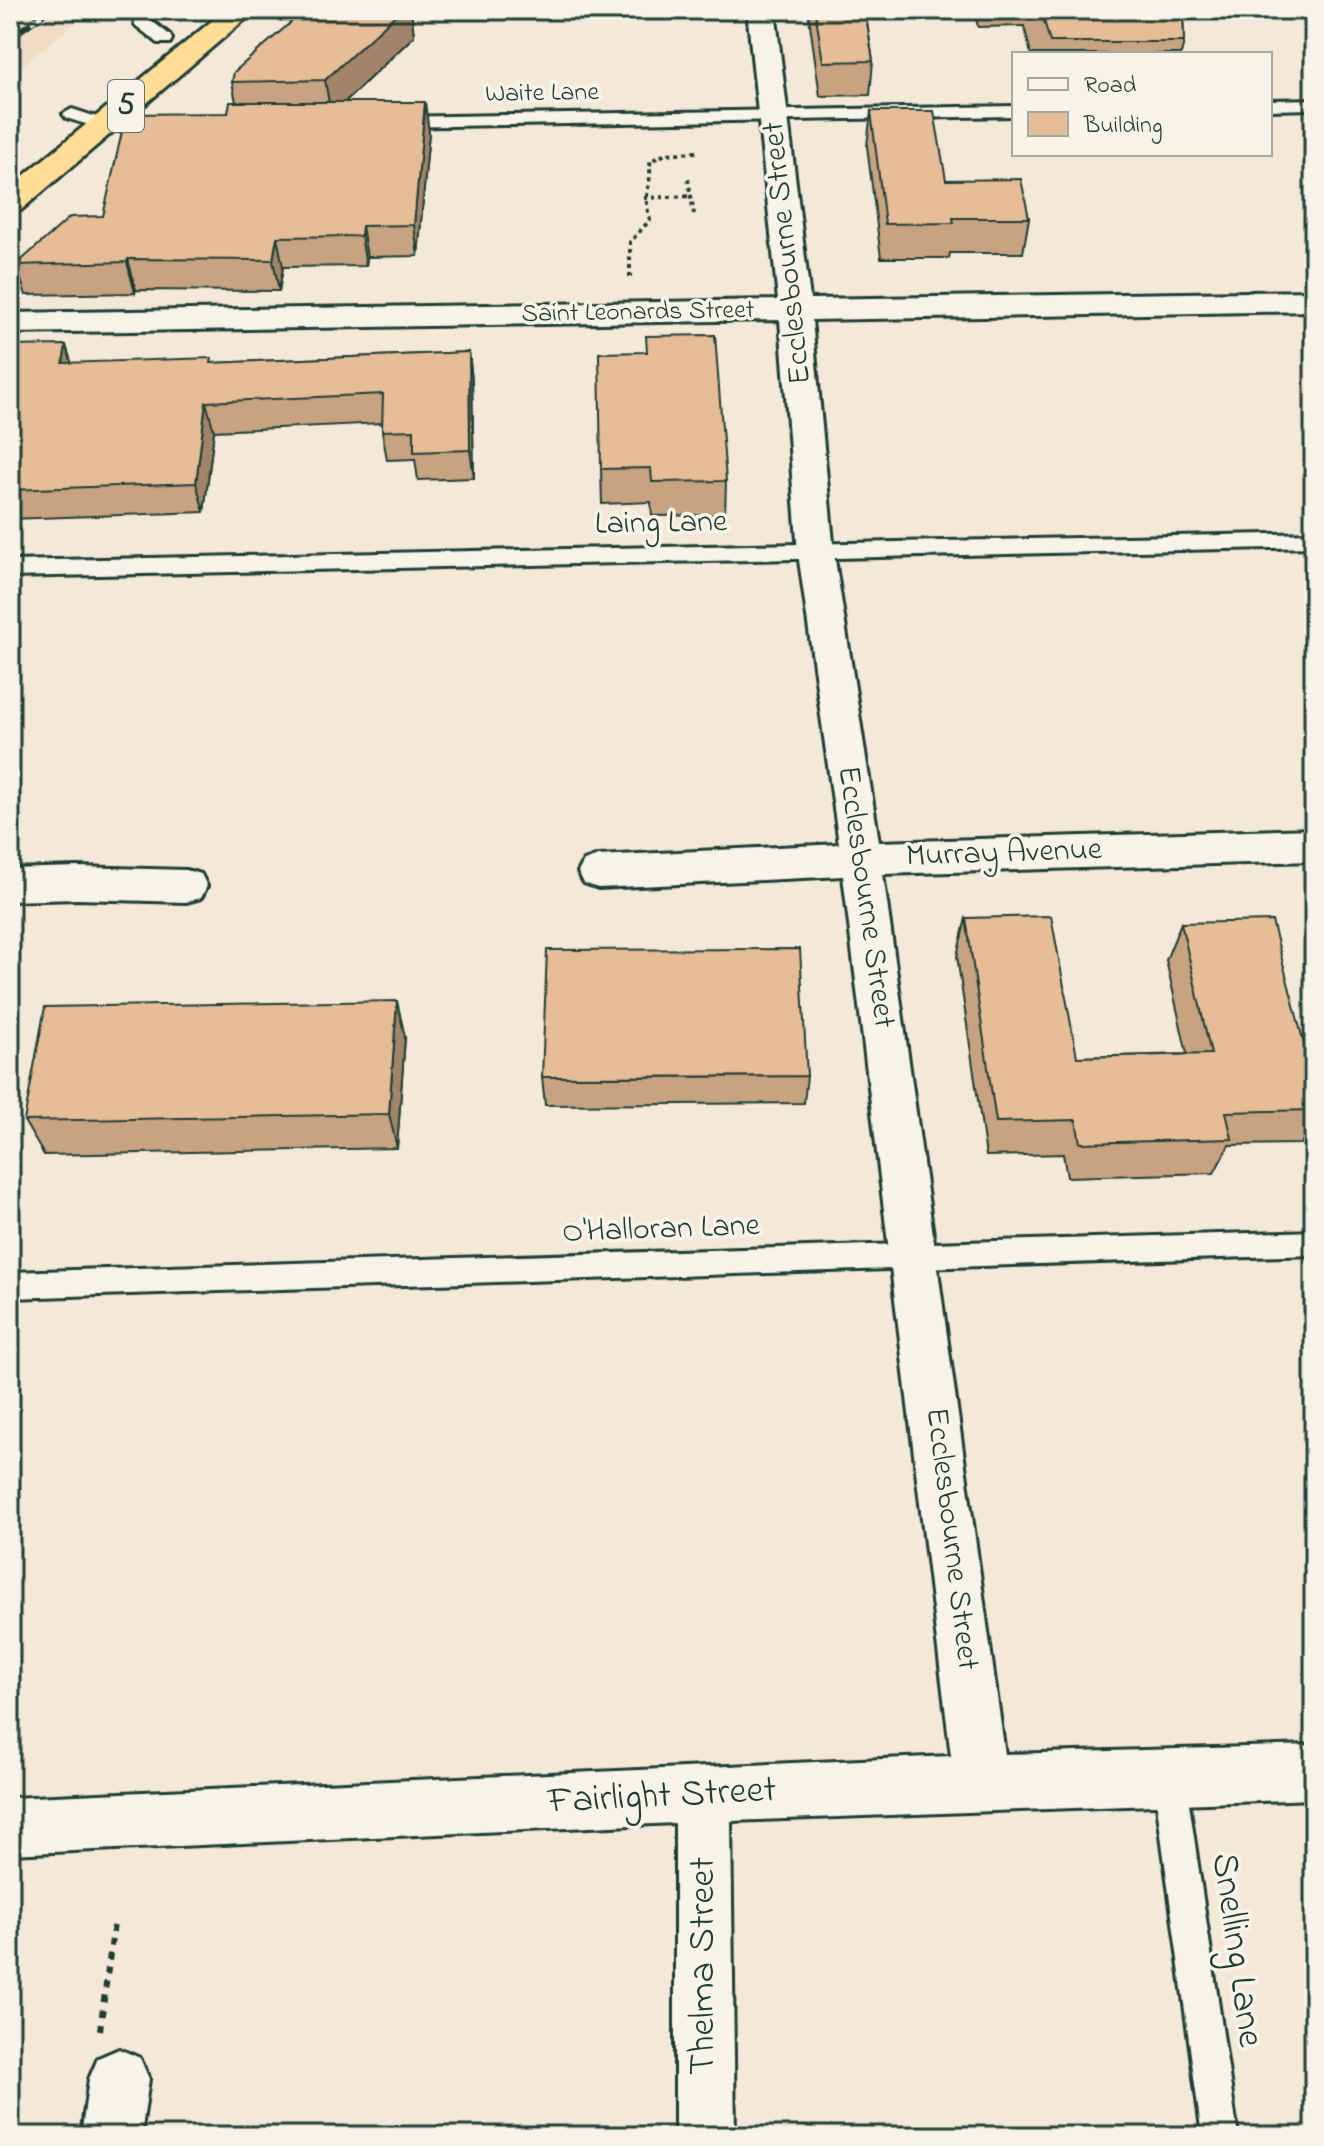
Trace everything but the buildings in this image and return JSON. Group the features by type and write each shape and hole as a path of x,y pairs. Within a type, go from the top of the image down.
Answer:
{"highway":[{"name":"5","path":"10,203 242,10"},
{"name":"5","path":"141,58 188,20"}],"street":[{"name":"Ecclesbourne Street","path":"761,10 795,311 816,553 861,859 982,1782"},
{"name":"Saint Leonards Street","path":"10,323 1314,301"},
{"name":"Murray Avenue","path":"598,872 861,859 1314,845"},
{"path":"10,885 186,886"},
{"name":"Fairlight Street","path":"10,1826 982,1782 1314,1772"},
{"name":"Thelma Street","path":"703,1795 705,2136"},
{"path":"111,2136 119,2079"}],"lane":[{"path":"142,10 141,21 164,39"},
{"path":"1272,105 1314,104"},
{"name":"Waite Lane","path":"377,123 1012,111"},
{"path":"73,114 104,125 185,126"},
{"name":"Laing Lane","path":"10,569 1314,540"},
{"name":"O'Halloran Lane","path":"10,1285 1314,1243"},
{"name":"Snelling Lane","path":"1169,1776 1220,2136"}],"path":[{"path":"632,314 630,242 650,220 644,198 651,177 650,161 666,154 697,152"},
{"path":"688,179 694,214"},
{"path":"644,198 691,196"},
{"path":"114,1923 100,2034 119,2079"}],"shaded area":[{"path":"10,10 91,10 10,75"}],"railway":[{"path":"10,38 49,10"}]}
